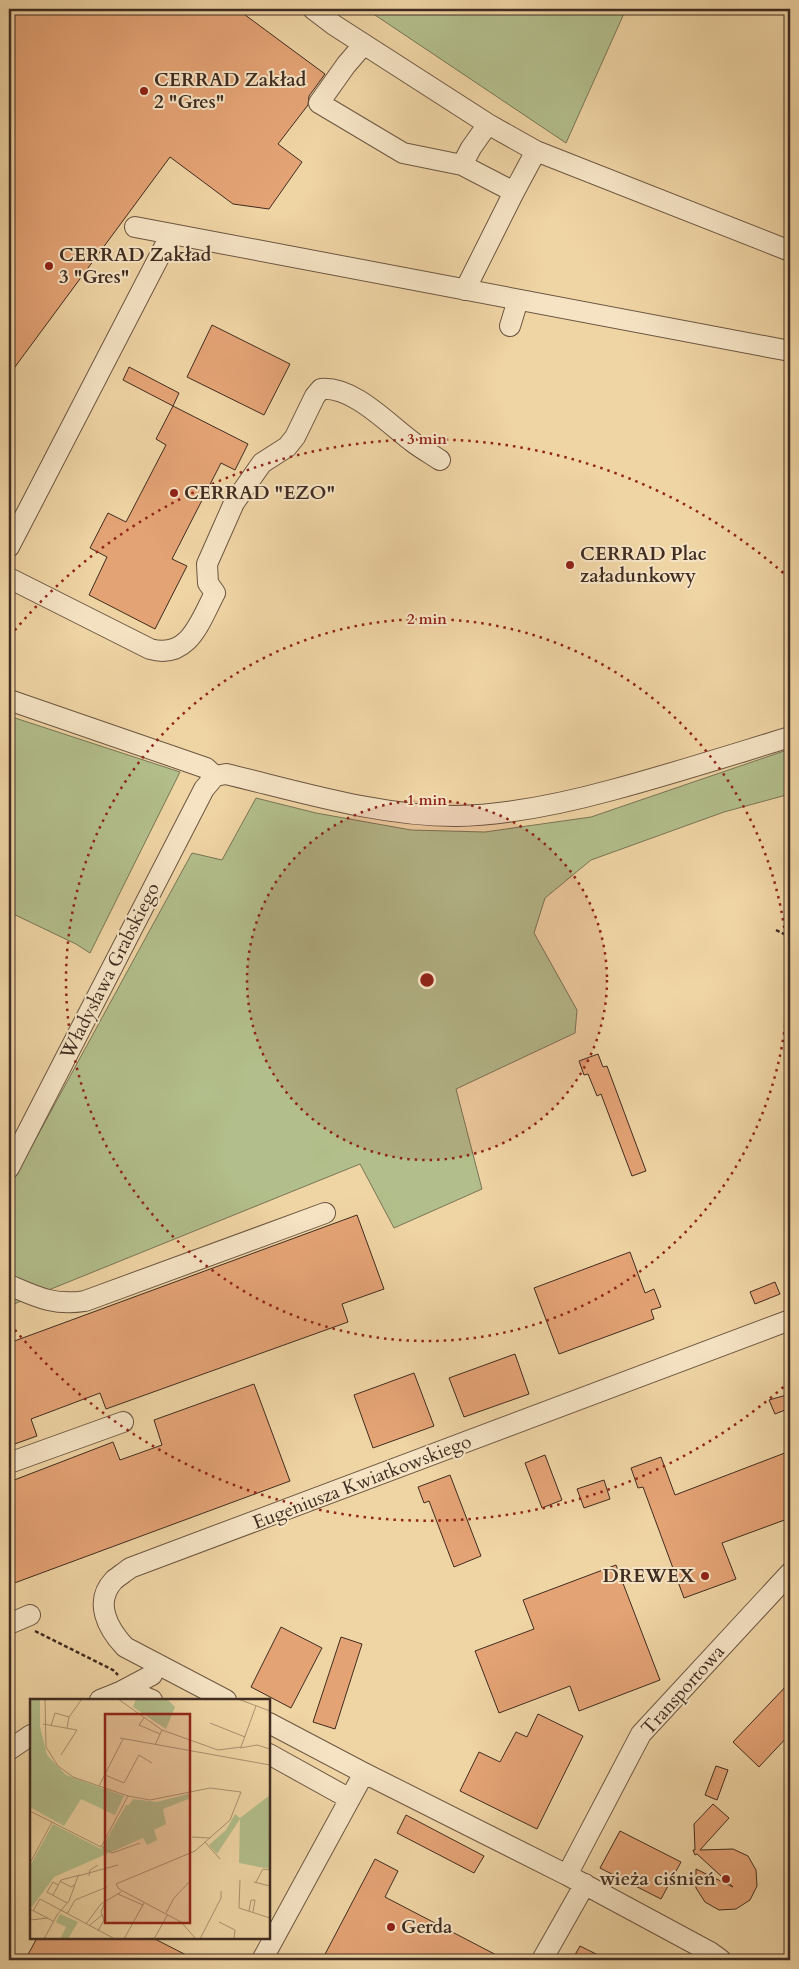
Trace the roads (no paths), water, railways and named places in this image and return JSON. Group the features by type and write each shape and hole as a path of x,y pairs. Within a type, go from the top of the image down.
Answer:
{"street":[{"path":"313,9 488,124 536,151 790,251"},
{"path":"364,44 346,65 320,103 403,153 462,166 514,192"},
{"path":"462,166 471,148 488,124"},
{"path":"465,290 536,151"},
{"path":"135,227 790,351"},
{"path":"9,547 171,234"},
{"path":"510,326 518,300"},
{"path":"9,578 150,649 161,652 173,651 189,640 216,593 208,583 207,564 234,503 262,462 287,448 295,437 315,396 321,389 332,388 370,407 413,443 440,460"},
{"path":"9,700 206,768 215,776 226,774 329,799 386,810 442,815 505,813 563,803 650,780 790,737"},
{"name":"Władysława Grabskiego","path":"9,1168 204,789 215,776"},
{"path":"9,1285 55,1303 68,1304 86,1301 326,1213"},
{"name":"Eugeniusza Kwiatkowskiego","path":"224,1699 125,1647 112,1634 104,1616 104,1608 105,1599 114,1581 130,1568 790,1320"},
{"path":"9,1463 123,1422"},
{"name":"Transportowa","path":"567,1875 641,1734 790,1573"},
{"path":"112,1690 152,1675"},
{"path":"112,1690 135,1693 150,1699"},
{"path":"270,1724 364,1774 585,1884 710,1952 721,1960"},
{"path":"9,1750 30,1736"},
{"path":"270,1755 350,1798"},
{"path":"262,1960 364,1774"},
{"path":"542,1960 585,1884"}],"place":[{"name":"CERRAD Zakład 2 \"Gres\"","path":"144,91"},
{"name":"CERRAD Zakład 3 \"Gres\"","path":"49,266"},
{"name":"CERRAD \"EZO\"","path":"174,493"},
{"name":"CERRAD Plac załadunkowy","path":"570,565"},
{"name":"DREWEX","path":"705,1576"},
{"name":"wieża ciśnień","path":"726,1879"},
{"name":"Gerda","path":"391,1927"}]}
